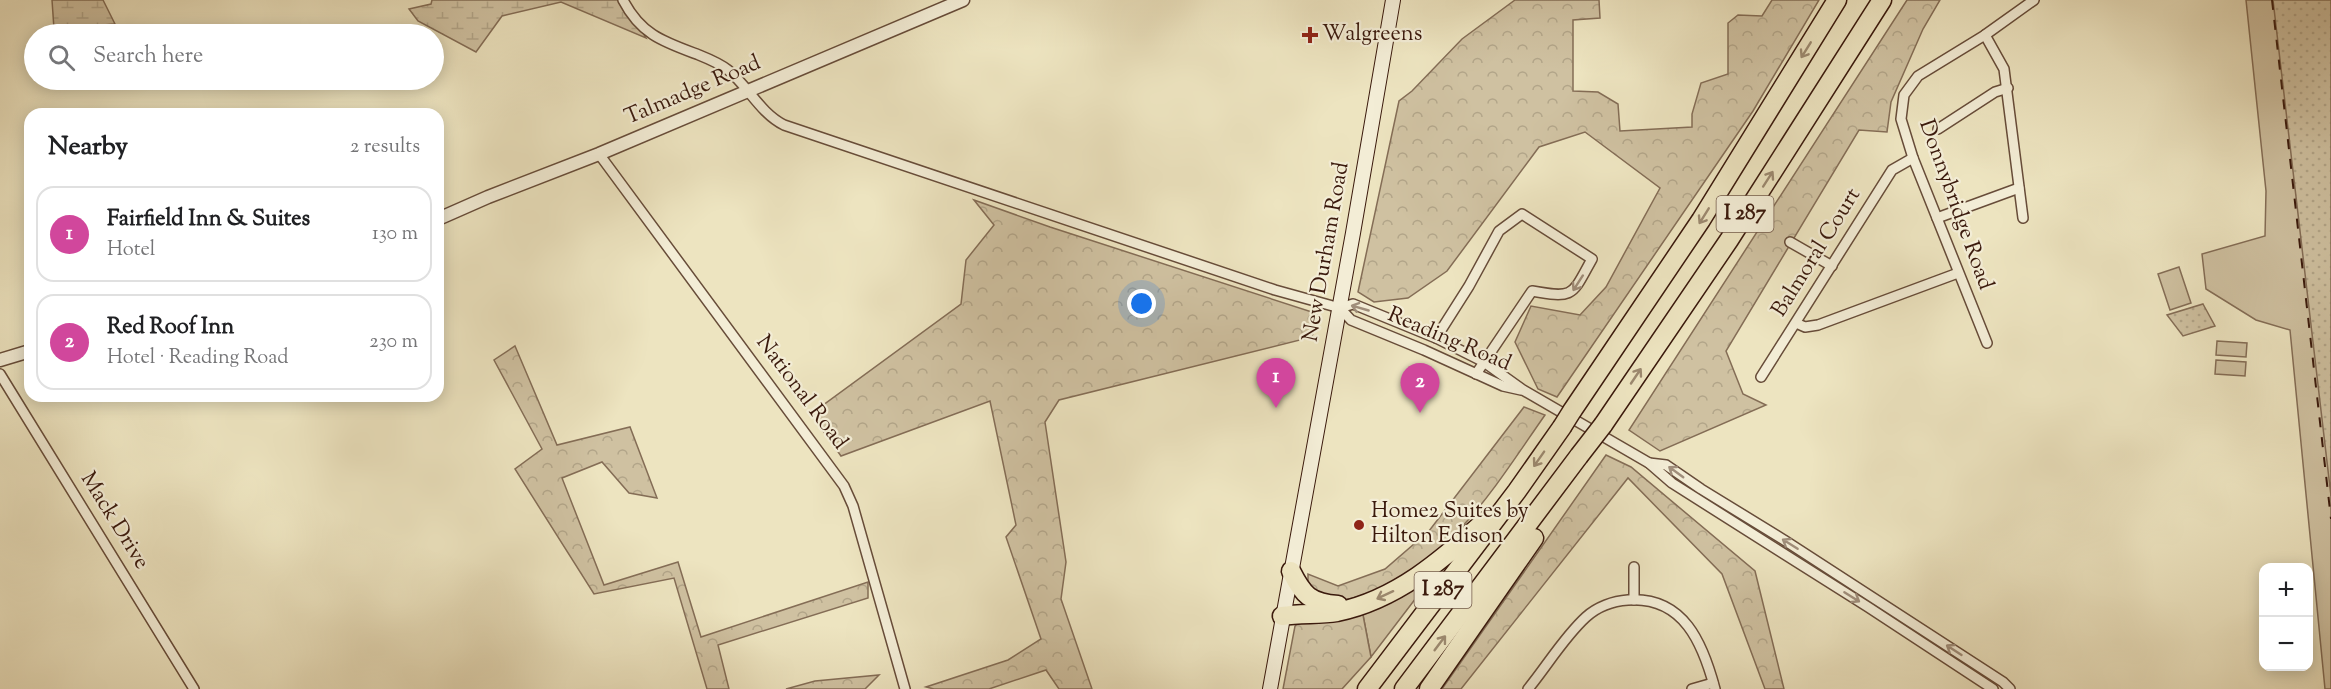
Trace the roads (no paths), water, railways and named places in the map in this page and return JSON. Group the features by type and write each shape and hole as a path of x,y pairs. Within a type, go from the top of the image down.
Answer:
{"highway":[{"name":"I 287","path":"1367,689 1517,491 1562,427 1701,220 1837,0"},
{"name":"I 287","path":"1404,689 1603,425 1729,240 1882,0"},
{"path":"1428,689 1570,485 1569,472"},
{"path":"1282,616 1337,612 1396,590 1424,573 1517,491"},
{"path":"1291,571 1303,594 1312,600 1330,605 1355,607"}],"main road":[{"name":"New Durham Road","path":"1270,689 1340,308 1393,0"}],"street":[{"path":"623,0 632,18 646,30 662,41 715,62 728,70 773,118 784,125 1275,290 1340,308"},
{"name":"Talmadge Road","path":"444,216 599,154 963,0"},
{"path":"2014,0 2020,9"},
{"name":"Donnybridge Road","path":"1987,343 1912,158 1901,119 1904,95 1918,76 1985,35 2034,0"},
{"path":"1985,35 2004,69 2008,88 2023,218"},
{"path":"1938,129 1995,92 2008,88"},
{"name":"National Road","path":"599,154 844,486 856,516 905,689"},
{"name":"Balmoral Court","path":"1761,377 1892,170 1912,158"},
{"path":"1937,218 2019,188"},
{"path":"1436,338 1469,286 1499,231 1522,214 1592,258 1574,291 1559,296 1532,291 1476,374"},
{"path":"1790,242 1832,266"},
{"path":"1796,323 1805,327 1818,325 1958,273"},
{"name":"Reading Road","path":"1353,304 1436,338 1484,362 1523,390 1503,386 1351,320 1340,308 1353,304"},
{"path":"0,360 24,353"},
{"name":"Mack Drive","path":"0,374 194,689"},
{"path":"1523,390 1649,463 1672,483 1993,689"},
{"path":"1649,463 1666,465 2007,686"},
{"path":"1634,567 1634,600"},
{"path":"1528,689 1586,617 1611,603 1634,600 1649,601 1669,609 1686,623 1704,652 1714,686 1692,689"}],"railway":[{"path":"2272,0 2331,519"}],"place":[{"name":"Walgreens","path":"1310,35"},
{"name":"Fairfield Inn & Suites","path":"1276,408"},
{"name":"Red Roof Inn","path":"1420,413"},
{"name":"Home2 Suites by Hilton Edison","path":"1359,525"}]}
